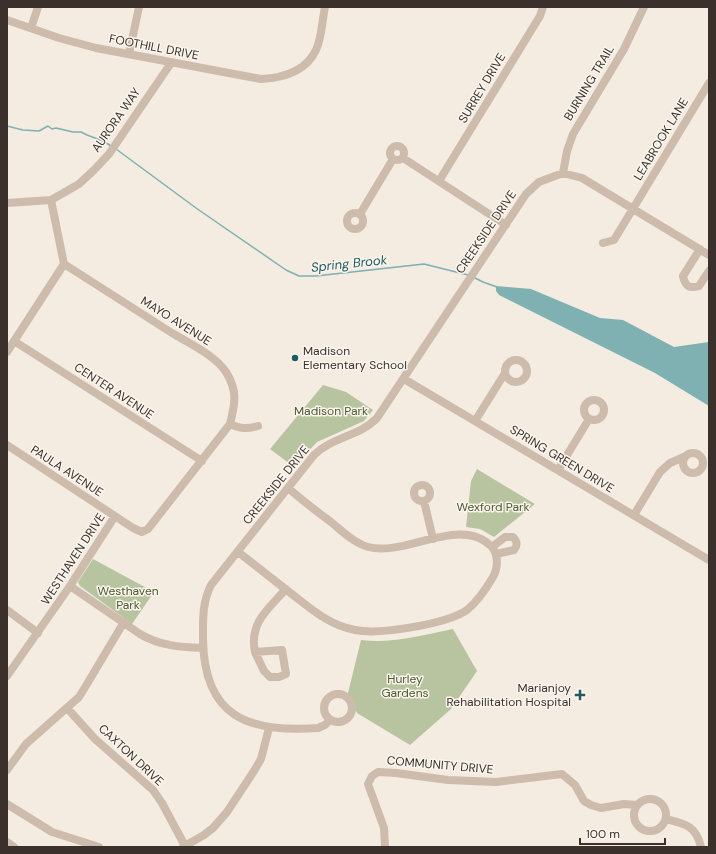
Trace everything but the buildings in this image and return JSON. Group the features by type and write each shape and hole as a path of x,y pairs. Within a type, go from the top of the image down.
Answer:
{"street":[{"path":"31,28 38,7"},
{"path":"129,54 139,7"},
{"name":"FOOTHILL DRIVE","path":"7,20 59,38 96,48 261,79 280,77 298,70 307,63 316,50 325,7"},
{"name":"SURREY DRIVE","path":"439,181 540,16 543,7"},
{"name":"BURNING TRAIL","path":"563,173 572,134 624,49 644,7"},
{"name":"AURORA WAY","path":"7,203 51,200 79,184 110,154 171,63"},
{"name":"LEABROOK LANE","path":"603,243 614,240 709,83"},
{"path":"393,159 390,151 396,146 402,148 404,155 403,158"},
{"path":"403,158 506,225"},
{"path":"393,159 398,160 403,158"},
{"path":"360,214 393,159"},
{"path":"563,173 582,178 634,208 709,255"},
{"name":"CREEKSIDE DRIVE","path":"330,720 325,725 318,728 268,728 244,720 220,702 208,680 203,648 203,612 206,597 212,585 314,455 322,448 361,430 373,422 380,414 531,189 544,179 563,173"},
{"path":"7,352 64,264 51,200"},
{"path":"700,249 683,276 684,282 688,286 694,288 699,286 709,271"},
{"name":"MAYO AVENUE","path":"64,264 219,364 230,378 235,392 234,407 230,424"},
{"name":"CENTER AVENUE","path":"14,341 202,461"},
{"path":"476,421 506,374"},
{"name":"SPRING GREEN DRIVE","path":"404,379 709,560"},
{"path":"558,470 589,419"},
{"path":"230,424 238,428 258,426"},
{"name":"WESTHAVEN DRIVE","path":"7,676 70,586 115,516 139,532 146,530 230,424"},
{"name":"PAULA AVENUE","path":"7,445 115,516"},
{"path":"634,515 660,472 670,463 686,456"},
{"path":"238,552 320,616 341,626 364,632 392,631 452,617 466,610 479,599 494,575 497,562 494,550 486,541 470,535 448,536 389,549 376,549 362,545 351,539 288,488"},
{"path":"424,501 433,539"},
{"path":"70,586 145,637 159,643 173,646 203,648"},
{"path":"255,652 253,641 258,621 286,589"},
{"path":"7,610 38,633"},
{"path":"7,770 26,744 79,697 124,622"},
{"name":"CAXTON DRIVE","path":"67,708 95,739 153,790 162,802 184,846"},
{"path":"184,846 214,828 227,812 261,759 268,728"},
{"name":"COMMUNITY DRIVE","path":"385,847 384,828 368,784 372,776 378,772 448,780 496,782 562,774 575,785 584,801 591,805 601,808 624,804 637,805 645,799 650,798 659,801 666,809 666,819"},
{"path":"7,804 52,832 99,847"},
{"path":"637,805 634,816 635,822 643,830 649,831 660,828 666,819 693,830 698,836 700,847"},
{"path":"7,842 14,847"}],"green space":[{"name":"Madison Park","path":"323,385 346,392 373,410 364,421 317,442 294,467 270,449"},
{"name":"Wexford Park","path":"477,469 535,504 494,537 480,529 466,527 471,481"},
{"name":"Westhaven Park","path":"93,559 154,592 132,624 80,586 78,582"},
{"name":"Hurley Gardens","path":"453,629 477,671 451,709 410,745 357,713 348,693 361,640 396,640"}],"water":[{"path":"496,286 531,289 600,318 623,320 674,347 709,342 709,406 655,373 499,295 496,291"}],"waterway":[{"name":"Spring Brook","path":"7,126 23,130 39,131 48,126 52,129 56,128 73,132 81,132 111,146"},
{"name":"Spring Brook","path":"116,149 196,208 286,270 299,276 316,276 424,264 468,275"},
{"name":"Spring Brook","path":"473,277 497,287"}],"place":[{"name":"Madison Elementary School","path":"295,358"},
{"name":"Marianjoy Rehabilitation Hospital","path":"580,695"}]}
